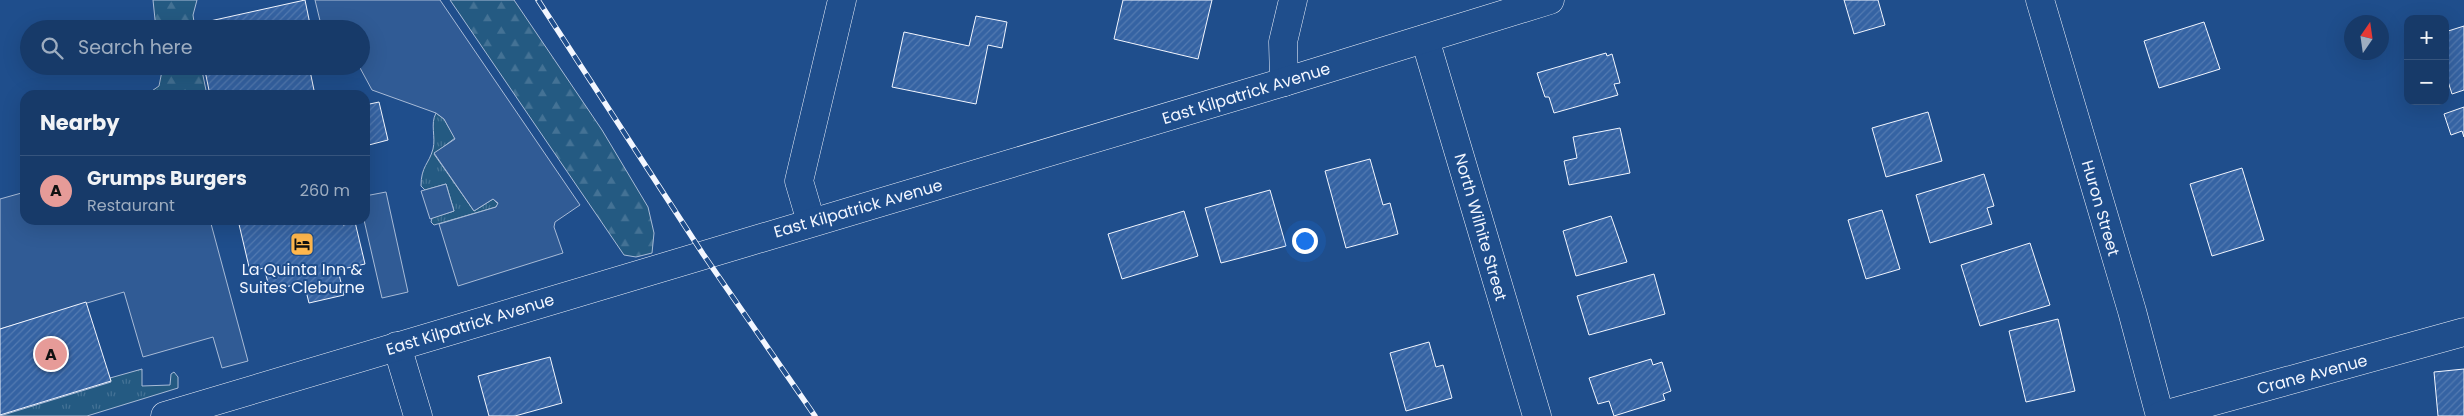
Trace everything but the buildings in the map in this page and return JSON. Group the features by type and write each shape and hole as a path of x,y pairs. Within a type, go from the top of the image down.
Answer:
{"street":[{"path":"811,222 799,182 842,0"},
{"path":"1284,82 1283,42 1293,0"},
{"name":"East Kilpatrick Avenue","path":"165,416 1284,82 1550,0"},
{"name":"Huron Street","path":"2040,0 2132,311 2160,416"},
{"name":"North Wilhite Street","path":"1425,38 1537,416"},
{"name":"Crane Avenue","path":"2160,416 2464,332"},
{"path":"397,346 418,416"}],"green space":[{"path":"153,0 197,0 193,15 194,20 155,20"},
{"path":"450,0 514,0 602,130 648,207 654,233 652,253 636,257 624,255"},
{"path":"161,75 203,75 206,90 153,90 159,86"},
{"path":"436,113 444,119 455,138 434,154 474,211 493,199 498,204 496,207 434,225 431,222 432,218 454,211 446,184 425,190 421,186 424,169 433,149 433,122"},
{"path":"142,369 142,386 170,385 171,374 174,372 178,377 178,388 87,416 0,416 111,382 110,378"}],"shaded area":[{"path":"315,0 440,0 580,205 555,222 554,227 563,253 458,286 439,224 496,207 498,203 493,199 474,211 434,153 455,139 444,119 436,113 372,90 364,75 370,75 370,20 320,20"},
{"path":"446,184 454,211 430,219 421,191"},
{"path":"386,192 408,292 382,298 365,225 370,225 370,195"},
{"path":"20,193 20,225 211,225 248,361 222,368 213,337 143,357 124,292 0,329 0,199"}],"railway":[{"path":"538,0 703,254 815,416"}],"place":[{"name":"La Quinta Inn & Suites Cleburne","path":"302,244"},
{"name":"Grumps Burgers","path":"51,354"}]}
